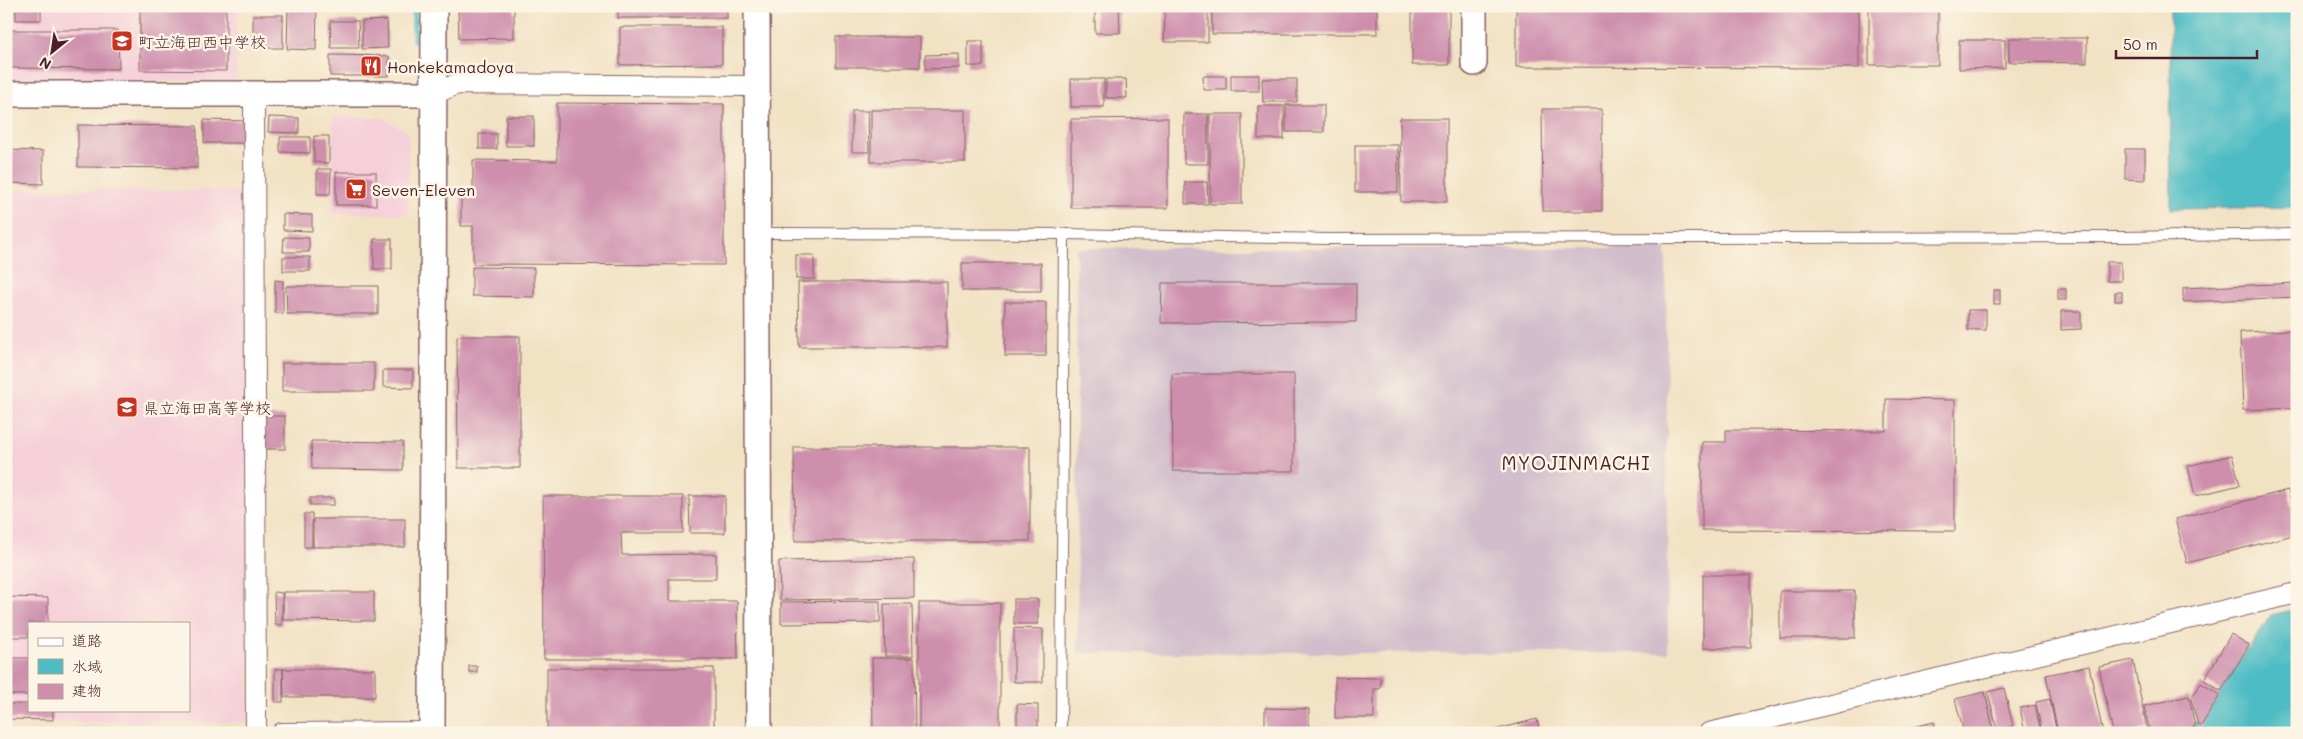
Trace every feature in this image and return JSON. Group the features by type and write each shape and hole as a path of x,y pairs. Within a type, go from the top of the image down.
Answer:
{"street":[{"path":"282,733 432,732 434,6"},
{"path":"757,6 759,733"},
{"path":"1474,6 1474,63"},
{"path":"6,94 434,94 456,84 757,86"},
{"path":"254,95 256,733"},
{"path":"1709,733 2297,593"}],"lane":[{"path":"758,233 1064,234 1326,239 2105,237 2297,234"},
{"path":"1060,733 1064,234"}],"shaded area":[{"name":"町立海田西中学校","path":"6,6 237,6 237,76 233,81 6,80"},
{"path":"333,117 383,118 409,133 408,214 332,213"},
{"name":"県立海田高等学校","path":"6,189 248,191 248,722 6,722"},
{"path":"1076,248 1666,248 1668,653 1078,653"}],"water":[{"path":"2170,6 2297,6 2297,207 2171,209"},
{"path":"2297,609 2297,733 2158,733 2201,721 2271,615"}],"building":[{"path":"16,6 41,6 41,20 16,20"},
{"path":"140,6 226,6 226,71 140,70"},
{"path":"288,6 317,6 316,50 287,49"},
{"path":"331,6 363,6 363,9 331,10"},
{"path":"371,6 406,6 406,9 371,9"},
{"path":"458,6 514,6 514,38 459,39"},
{"path":"618,6 727,6 727,18 618,18"},
{"path":"1095,6 1119,6 1120,33 1095,33"},
{"path":"1165,6 1208,6 1208,42 1164,42"},
{"path":"1212,6 1377,6 1377,34 1212,34"},
{"path":"1412,6 1449,6 1449,65 1412,65"},
{"path":"1516,6 1859,6 1859,68 1516,67"},
{"path":"1869,9 1938,9 1938,65 1869,65"},
{"path":"253,15 283,15 283,48 253,48"},
{"path":"387,20 388,48 362,49 362,21"},
{"path":"330,21 358,21 359,48 331,48"},
{"path":"620,27 722,27 722,64 620,65"},
{"path":"6,30 118,30 119,69 6,68"},
{"path":"836,37 920,37 920,67 836,67"},
{"path":"2009,38 2087,38 2087,63 2009,62"},
{"path":"1959,40 2005,40 2005,68 1959,69"},
{"path":"968,41 983,41 983,66 968,66"},
{"path":"959,54 959,68 925,69 925,55"},
{"path":"330,55 389,56 389,76 330,76"},
{"path":"1231,75 1259,75 1259,91 1231,91"},
{"path":"1203,76 1226,76 1226,90 1204,90"},
{"path":"1071,79 1104,79 1104,107 1071,107"},
{"path":"1106,79 1126,79 1127,98 1106,98"},
{"path":"1262,79 1297,79 1297,102 1263,102"},
{"path":"557,103 724,104 724,265 473,264 473,226 461,226 461,192 473,192 473,160 557,161"},
{"path":"1286,105 1324,105 1324,132 1286,132"},
{"path":"1258,106 1284,106 1284,139 1258,139"},
{"path":"1542,109 1602,109 1602,211 1543,211"},
{"path":"871,110 965,110 965,162 871,162"},
{"path":"852,111 868,111 869,152 852,152"},
{"path":"1184,114 1208,114 1208,164 1184,164"},
{"path":"1210,114 1242,114 1242,204 1210,204"},
{"path":"506,116 534,116 534,146 506,146"},
{"path":"269,117 299,118 299,133 268,132"},
{"path":"1168,118 1168,208 1071,208 1071,119"},
{"path":"1400,118 1447,118 1447,202 1401,202"},
{"path":"204,120 249,121 249,143 204,143"},
{"path":"78,125 197,126 197,168 78,167"},
{"path":"479,134 497,134 497,149 479,149"},
{"path":"314,136 329,136 329,163 314,162"},
{"path":"280,137 310,137 310,153 280,152"},
{"path":"1355,145 1398,145 1398,192 1355,192"},
{"path":"2125,149 2145,149 2145,180 2125,179"},
{"path":"6,150 43,151 43,184 6,183"},
{"path":"317,169 331,169 330,194 317,194"},
{"name":"Seven-Eleven","path":"336,172 376,172 376,205 336,205"},
{"path":"1185,182 1207,182 1208,204 1185,204"},
{"path":"283,214 312,215 312,231 283,230"},
{"path":"284,237 309,238 309,252 283,252"},
{"path":"374,239 392,239 392,269 374,269"},
{"path":"796,255 814,255 814,279 796,279"},
{"path":"283,257 310,257 310,271 283,271"},
{"path":"2107,262 2121,262 2121,281 2107,281"},
{"path":"962,263 1041,263 1041,291 962,291"},
{"path":"472,267 534,268 534,297 472,296"},
{"path":"275,280 283,281 283,314 275,313"},
{"path":"798,282 947,282 947,347 799,347"},
{"path":"1162,283 1356,283 1356,322 1161,323"},
{"path":"2297,283 2297,297 2183,302 2183,288"},
{"path":"286,286 378,286 378,314 287,314"},
{"path":"2058,289 2066,289 2066,300 2058,300"},
{"path":"1994,290 2000,290 2000,304 1994,304"},
{"path":"2115,292 2122,292 2122,301 2115,301"},
{"path":"1005,302 1046,302 1046,356 1005,356"},
{"path":"1968,310 1986,310 1986,330 1968,330"},
{"path":"2061,311 2081,311 2081,329 2061,330"},
{"path":"2297,330 2297,408 2243,410 2240,332"},
{"path":"457,336 520,336 520,468 458,468"},
{"path":"282,363 374,363 374,391 282,391"},
{"path":"383,370 413,370 413,388 383,387"},
{"path":"1172,374 1294,374 1294,471 1173,471"},
{"path":"1886,399 1955,400 1955,531 1702,530 1702,442 1726,442 1726,430 1886,431"},
{"path":"265,416 285,416 285,449 265,449"},
{"path":"311,441 403,442 403,470 312,469"},
{"path":"794,447 1030,447 1030,541 795,541"},
{"path":"2232,455 2240,485 2195,496 2188,466"},
{"path":"2288,490 2297,523 2297,534 2187,563 2175,519"},
{"path":"543,496 683,496 683,533 621,533 622,555 716,554 716,579 669,579 669,601 737,601 738,659 544,659"},
{"path":"689,496 725,496 725,533 690,533"},
{"path":"310,498 334,498 334,505 310,505"},
{"path":"304,514 312,514 312,547 304,547"},
{"path":"313,519 405,519 405,547 313,547"},
{"path":"914,559 914,598 780,600 779,561"},
{"path":"1703,575 1751,575 1751,648 1703,648"},
{"path":"1780,591 1855,591 1855,638 1780,638"},
{"path":"274,592 282,593 282,625 275,625"},
{"path":"283,592 374,592 374,621 283,620"},
{"path":"6,597 48,598 48,622 28,622 28,637 6,637"},
{"path":"1014,599 1038,599 1038,624 1014,624"},
{"path":"880,601 880,623 781,624 781,602"},
{"path":"919,603 1000,603 1000,733 919,733"},
{"path":"884,604 912,604 913,656 885,656"},
{"path":"1014,628 1043,629 1043,682 1014,682"},
{"path":"2231,634 2249,645 2221,691 2204,680"},
{"path":"6,658 28,658 28,695 6,695"},
{"path":"872,658 914,658 915,733 873,733"},
{"path":"2133,660 2147,729 2128,733 2113,733 2099,667"},
{"path":"469,666 477,666 477,672 469,672"},
{"path":"2089,666 2103,733 2058,733 2046,675"},
{"path":"547,668 714,668 714,733 547,733"},
{"path":"275,669 283,669 283,702 275,702"},
{"path":"283,669 375,669 375,697 284,697"},
{"path":"1335,677 1381,678 1380,689 1374,689 1374,718 1335,718"},
{"path":"2201,683 2220,695 2201,726 2198,725 2191,699"},
{"path":"2004,688 2013,726 1997,730 1988,692"},
{"path":"1985,692 1994,733 1964,733 1955,699"},
{"path":"2189,696 2195,727 2169,733 2150,733 2144,706"},
{"path":"2050,699 2057,733 2042,733 2036,702"},
{"path":"6,704 28,704 28,712 53,712 53,720 6,719"},
{"path":"1017,704 1038,705 1038,733 1017,733"},
{"path":"2035,705 2041,733 2025,733 2020,708"},
{"path":"1265,708 1309,709 1309,733 1265,733"},
{"path":"1537,719 1540,733 1495,733 1494,730"},
{"path":"1934,722 1936,733 1892,733 1892,732"},
{"path":"2017,729 2018,733 2005,733 2005,732"}],"waterway":[{"path":"414,6 414,40"}],"place":[{"name":"町立海田西中学校","path":"122,41"},
{"name":"Honkekamadoya","path":"371,66"},
{"name":"Seven-Eleven","path":"356,189"},
{"name":"県立海田高等学校","path":"127,407"}],"district":[{"name":"MYOJINMACHI","path":"1576,462"}]}
